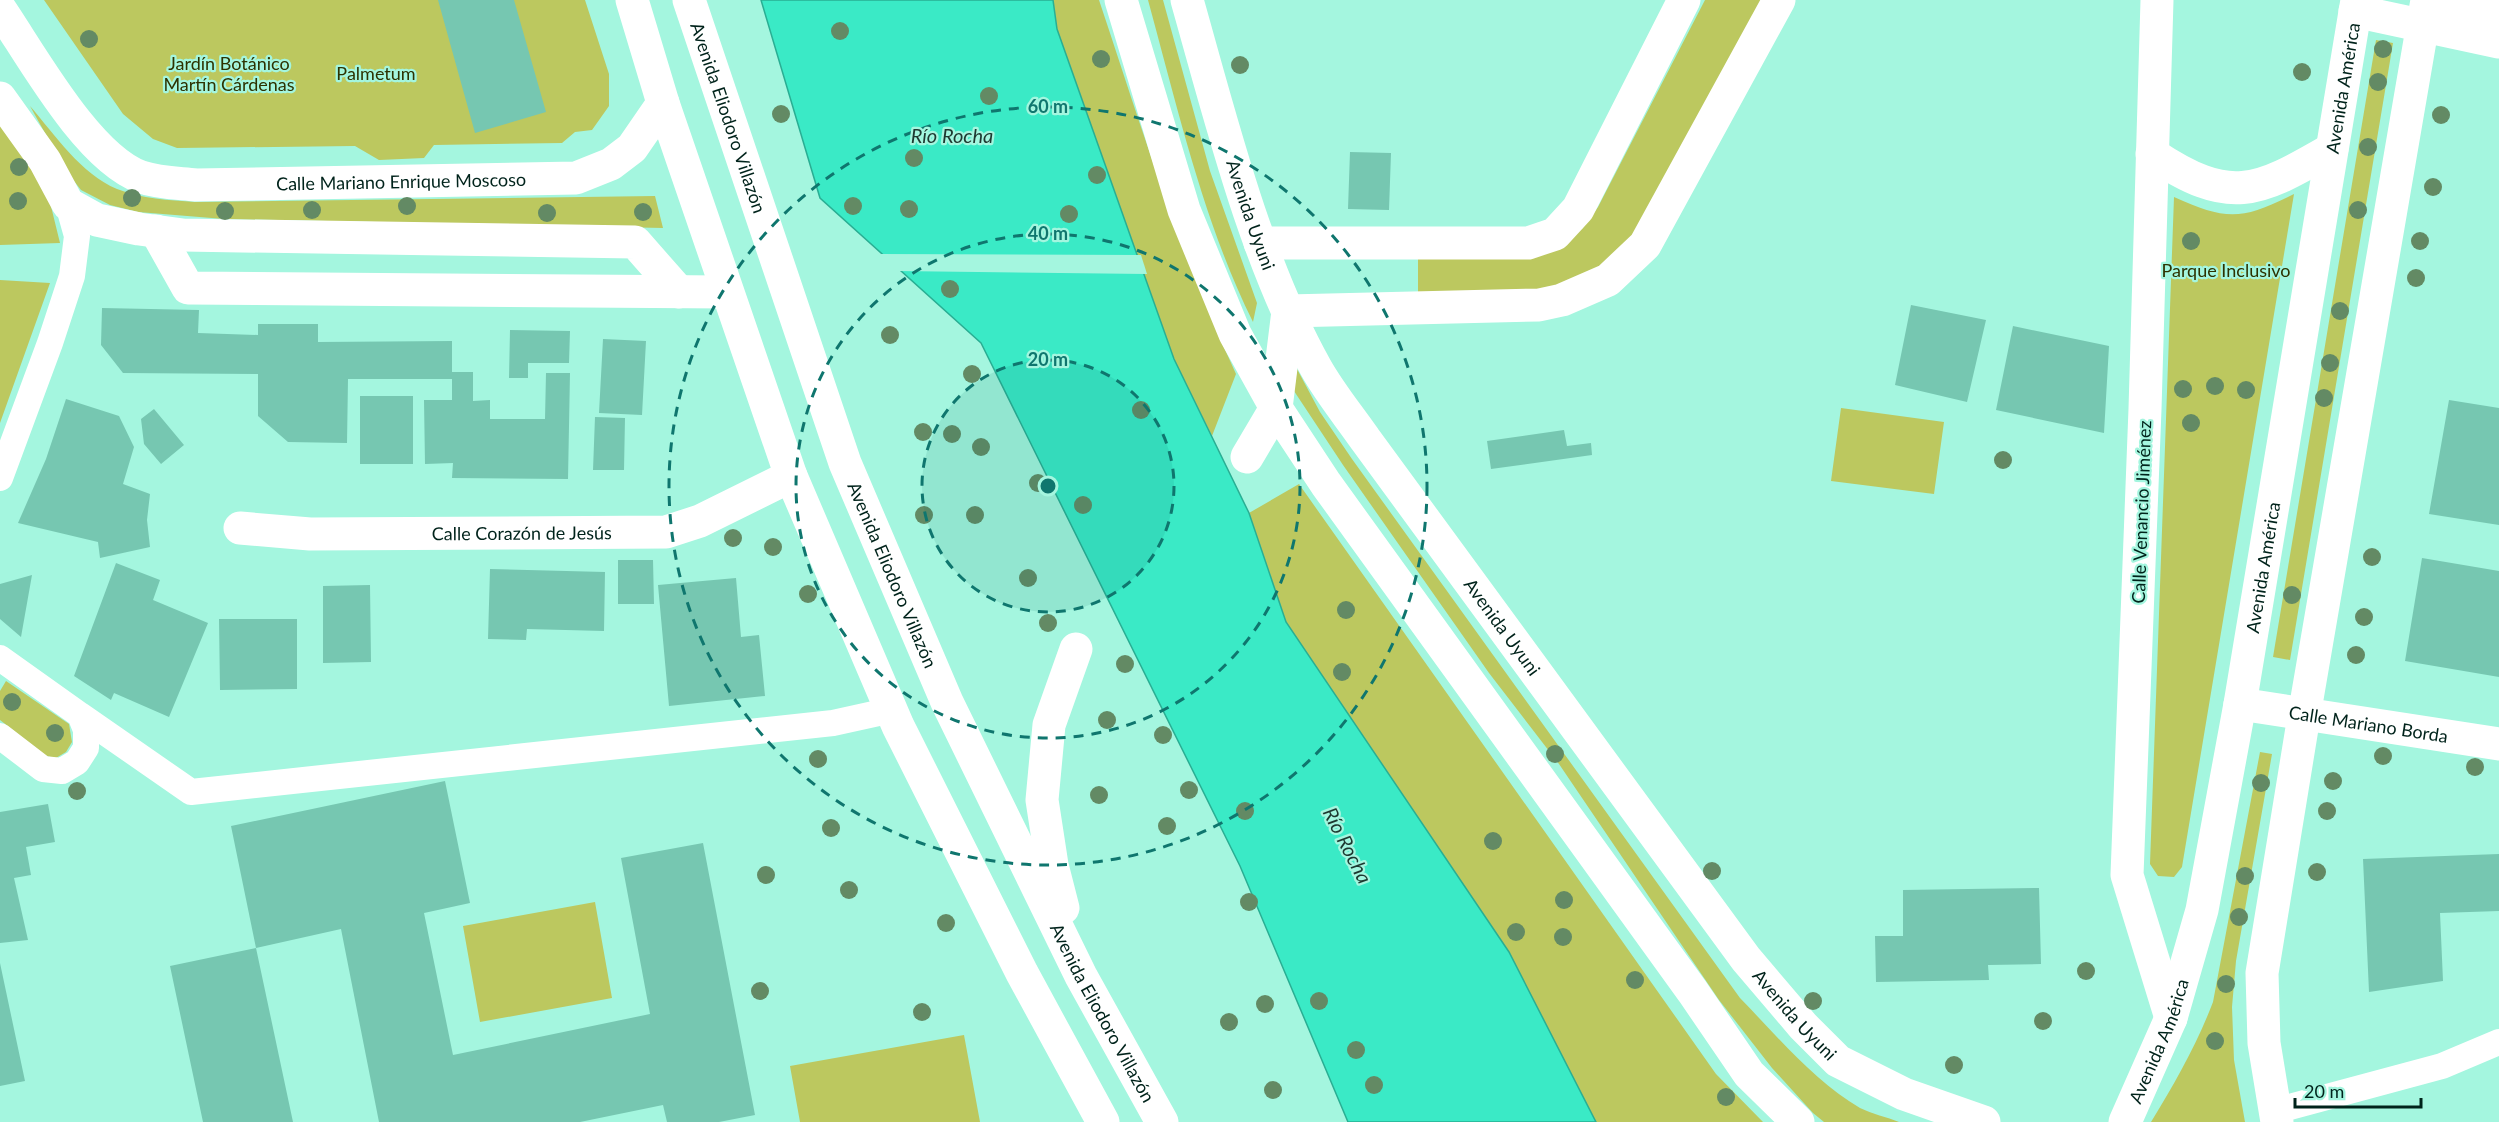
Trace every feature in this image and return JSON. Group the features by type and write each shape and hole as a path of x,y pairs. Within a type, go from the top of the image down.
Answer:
{"main road":[{"path":"632,0 663,103 726,292 791,476 898,726 1022,974 1103,1122"},
{"name":"Avenida Eliodoro Villazón","path":"689,0 844,463 946,702 1081,976 1162,1122"},
{"path":"1121,0 1184,210 1235,334 1276,408 1326,484 1693,992 1749,1074 1798,1122"},
{"name":"Avenida Uyuni","path":"1187,0 1216,105 1260,243 1288,311 1316,369 1365,439 1746,959 1803,1026 1838,1061 1904,1094 1984,1122"},
{"path":"1260,243 1528,243 1555,234 1578,209 1583,200 1684,0"},
{"path":"1247,457 1276,408 1288,311 1539,305 1562,300 1608,280 1645,245 1779,0"},
{"name":"Calle Venancio Jiménez","path":"2157,0 2145,408 2127,874 2171,1018"},
{"path":"2356,5 2499,12"},
{"name":"Avenida América","path":"2125,1122 2171,1018 2202,910 2240,704 2356,5"},
{"path":"2431,8 2499,42"},
{"path":"2276,1117 2264,1043 2262,973 2304,716 2431,8"},
{"name":"Calle Mariano Enrique Moscoso","path":"0,9 84,133 114,161 139,176 160,182 196,185 576,178 611,164 632,148 663,103"},
{"path":"0,98 45,162 68,204 97,220 183,235 635,242 679,292"},
{"path":"2152,154 2180,173 2213,186 2246,189 2281,178 2332,149"},
{"path":"156,231 188,288 726,292"},
{"name":"Calle Corazón de Jesús","path":"240,528 310,534 666,531 700,521 791,476"},
{"path":"1076,650 1049,725 1042,800 1052,865 1081,976"},
{"name":"Calle Mariano Borda","path":"2240,704 2304,716 2499,744"}],"lane":[{"path":"0,478 72,276 77,236 68,204"},
{"path":"0,658 191,792 833,723 892,710"},
{"path":"0,736 44,770 62,771 77,762 86,748 86,730 80,715"},
{"path":"2276,1117 2442,1066 2499,1042"}],"green space":[{"name":"Jardín Botánico Martín Cárdenas","path":"44,0 585,0 609,74 609,106 592,130 575,132 562,143 434,145 424,158 379,160 355,146 177,148 153,139 123,114"},
{"path":"1053,0 1099,0 1179,236 1236,374 1212,436 1174,359 1057,29"},
{"path":"1148,0 1163,0 1210,171 1257,303 1253,322 1220,245 1206,205"},
{"path":"1705,0 1764,0 1626,247 1593,275 1547,294 1418,293 1418,256 1582,229 1598,207"},
{"path":"2376,40 2393,43 2290,660 2273,657"},
{"path":"30,106 69,153 92,174 117,189 146,197 195,202 655,196 663,228 224,219 138,212 110,205 81,190 66,171"},
{"path":"0,114 47,190 60,243 0,245"},
{"name":"Parque Inclusivo","path":"2294,194 2182,867 2174,877 2158,876 2150,864 2174,197 2208,210 2234,214 2261,209"},
{"path":"0,280 50,283 0,423"},
{"path":"1297,369 1320,412 1352,459 1740,998 1827,1085 1860,1108 1899,1122 1824,1122 1772,1068 1719,1000 1559,764 1489,673 1343,465 1294,391"},
{"path":"1841,408 1944,422 1934,494 1831,481"},
{"path":"1299,484 1716,1074 1763,1122 1596,1122 1509,952 1286,622 1249,513"},
{"path":"6,681 69,724 72,742 66,752 56,758 46,756 0,720 0,691"},
{"path":"2260,752 2272,754 2236,961 2232,1007 2234,1060 2245,1122 2151,1122 2185,1063 2213,1002"},
{"path":"595,902 612,998 480,1022 463,926"},
{"path":"964,1035 980,1122 800,1122 790,1066"}],"water":[{"name":"Río Rocha","path":"761,0 1053,0 1057,29 1174,359 1249,513 1286,622 1509,952 1596,1122 1348,1122 1240,866 981,343 820,198"}],"pier":[{"path":"878,254 1141,255 1147,274 897,271"}],"building":[{"path":"438,0 514,0 546,112 475,133"},
{"path":"1350,152 1391,153 1389,210 1348,209"},
{"path":"1911,305 1986,320 1967,402 1895,385"},
{"path":"102,308 199,310 198,333 258,335 258,324 318,324 318,342 452,341 452,372 473,372 473,401 490,400 490,419 545,419 546,373 570,373 568,479 452,478 453,463 425,464 424,400 452,400 452,379 348,379 347,443 288,442 258,416 258,374 123,373 101,345"},
{"path":"2013,326 2109,346 2104,433 1996,410"},
{"path":"510,330 570,331 569,363 528,363 528,378 509,378"},
{"path":"603,339 646,341 642,415 599,413"},
{"path":"360,396 413,396 413,464 360,464"},
{"path":"66,399 119,416 134,447 123,484 150,494 147,520 150,547 100,558 98,542 18,523 46,459"},
{"path":"2449,400 2499,408 2499,525 2429,514"},
{"path":"154,409 184,445 161,464 144,444 141,419"},
{"path":"595,417 625,418 624,470 593,470"},
{"path":"1564,430 1567,446 1591,443 1592,455 1491,469 1487,441"},
{"path":"2422,558 2499,571 2499,677 2405,661"},
{"path":"618,560 653,560 654,604 618,604"},
{"path":"116,563 160,580 153,600 208,623 169,717 114,693 111,700 74,676"},
{"path":"490,569 605,572 604,631 527,629 526,640 488,639"},
{"path":"32,575 21,637 0,619 0,584"},
{"path":"736,578 741,637 759,635 765,696 669,706 658,585"},
{"path":"370,585 371,662 323,663 323,586"},
{"path":"219,619 297,619 297,689 220,690"},
{"path":"445,781 470,903 424,913 453,1055 650,1014 621,858 703,843 755,1115 719,1122 667,1122 663,1105 580,1122 379,1122 341,929 256,948 231,826"},
{"path":"48,804 55,842 26,847 31,875 14,878 28,940 0,943 0,812"},
{"path":"2499,854 2499,911 2440,913 2443,981 2369,992 2363,859"},
{"path":"2039,888 2041,964 1988,965 1989,980 1876,982 1875,936 1903,936 1903,890"},
{"path":"256,948 293,1122 203,1122 170,966"},
{"path":"0,963 25,1081 0,1086"}],"park label":[{"name":"Palmetum","path":"376,73"}]}
